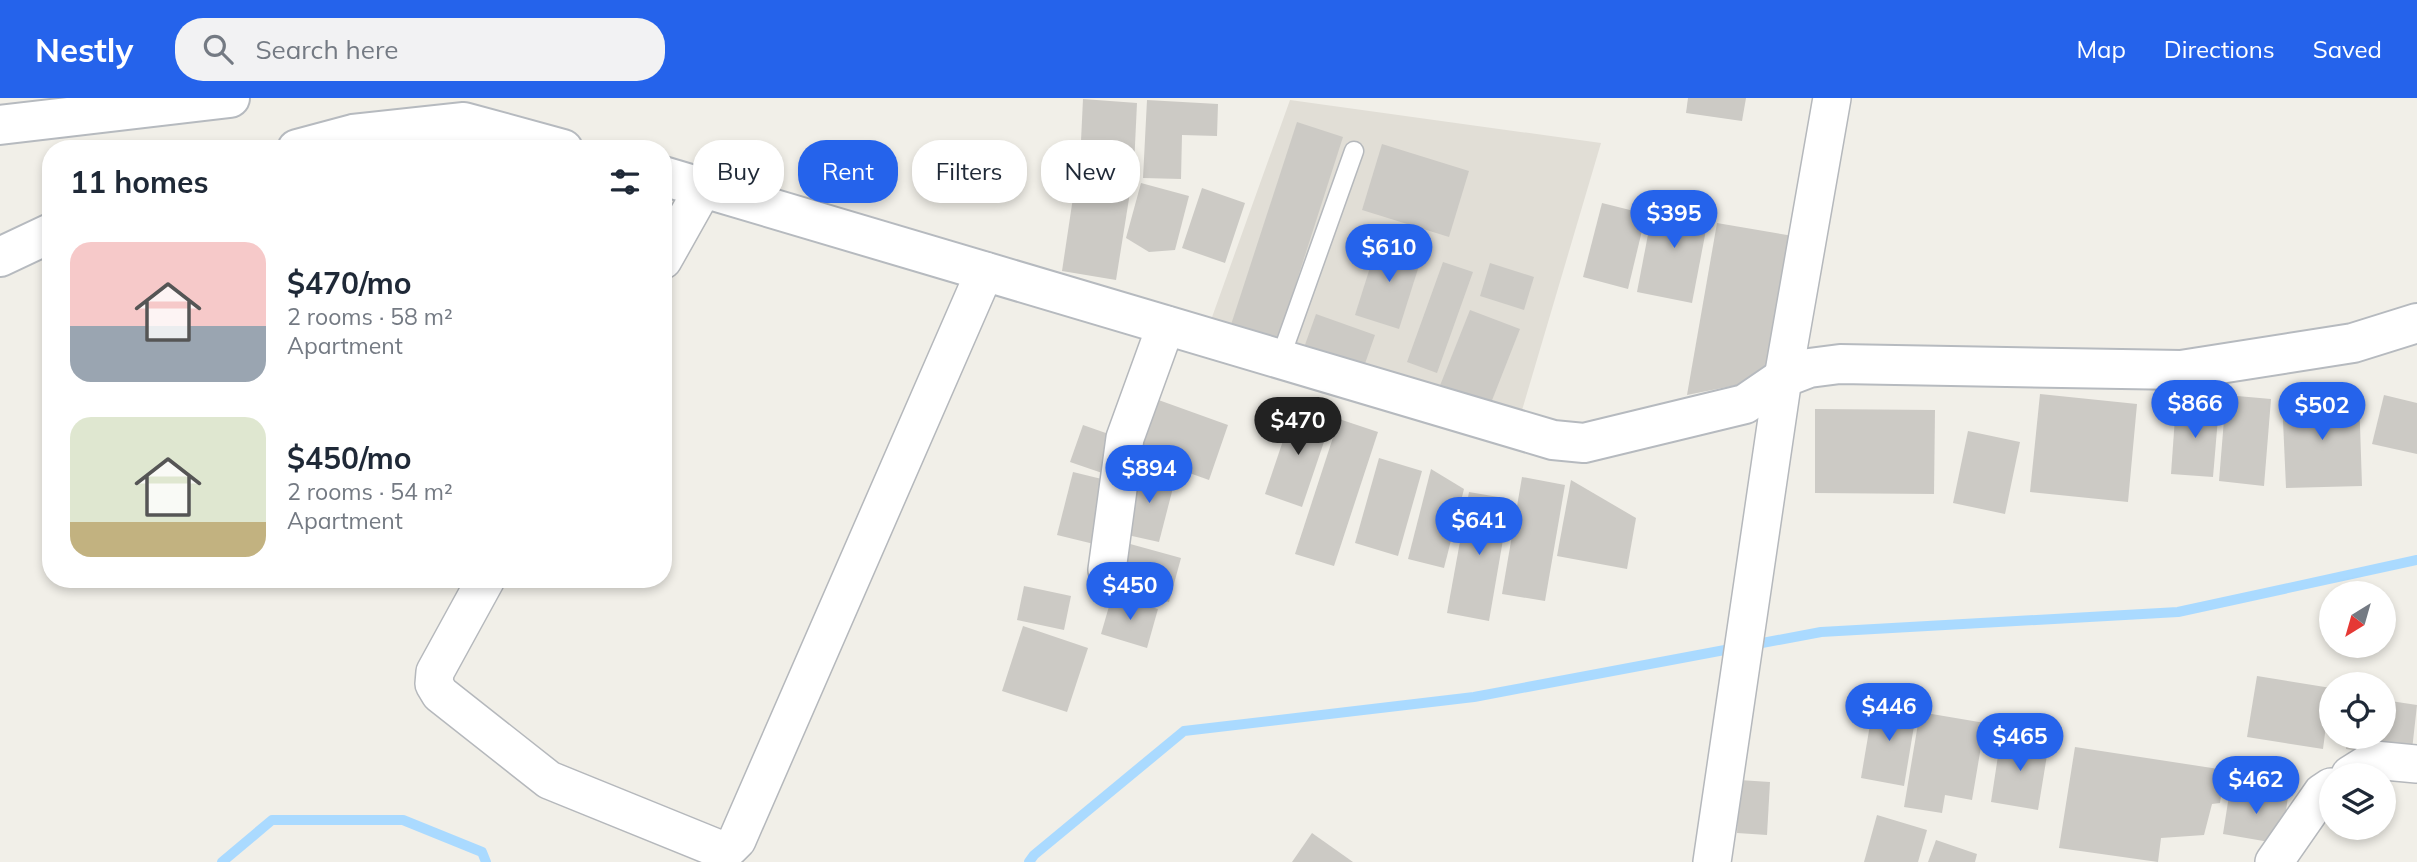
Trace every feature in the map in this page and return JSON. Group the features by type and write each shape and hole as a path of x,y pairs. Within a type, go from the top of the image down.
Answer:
{"street":[{"path":"0,125 230,98"},
{"path":"1716,845 1783,378 1832,98"},
{"path":"357,140 455,110 538,140"},
{"path":"672,178 693,184"},
{"path":"672,244 695,203"},
{"path":"758,203 1553,440 1584,443 1745,404 1783,378 1810,368 1840,364 2181,370 2353,343 2417,323"},
{"path":"0,257 42,237"},
{"path":"481,588 435,672 434,684 440,694 550,780 719,849 730,847 737,840 985,271"},
{"path":"1107,570 1125,438 1166,325"},
{"path":"2369,763 2374,760 2417,764"},
{"path":"2274,862 2319,797"}],"lane":[{"path":"1280,359 1354,151"}],"shaded area":[{"path":"1290,100 1601,143 1515,434 1202,345"}],"building":[{"path":"1688,98 1746,98 1742,121 1686,113"},
{"path":"1083,99 1137,103 1135,140 1081,140"},
{"path":"1147,100 1218,104 1217,136 1182,135 1181,179 1143,178"},
{"path":"1297,122 1343,137 1273,355 1226,340"},
{"path":"1382,144 1469,171 1449,237 1362,210"},
{"path":"1141,183 1189,196 1175,250 1149,252 1126,238 1136,203 1140,203"},
{"path":"1202,188 1245,203 1225,263 1182,248"},
{"path":"1655,198 1710,209 1692,303 1637,292"},
{"path":"1072,203 1128,203 1116,280 1062,271"},
{"path":"1602,203 1646,214 1628,289 1583,277"},
{"path":"1717,223 1793,236 1767,379 1687,395"},
{"path":"1379,239 1423,253 1399,329 1355,315"},
{"path":"1443,262 1473,272 1437,373 1407,362"},
{"path":"1490,263 1534,277 1524,310 1480,296"},
{"path":"1470,310 1520,329 1489,408 1439,388"},
{"path":"1316,314 1375,335 1360,378 1301,356"},
{"path":"2040,394 2137,404 2128,502 2030,492"},
{"path":"2226,395 2271,399 2264,486 2219,481"},
{"path":"2359,395 2362,486 2286,488 2282,398"},
{"path":"2384,395 2417,403 2417,454 2372,444"},
{"path":"1153,398 1228,425 1209,480 1133,453"},
{"path":"2176,403 2219,406 2213,477 2171,474"},
{"path":"1294,408 1331,421 1302,507 1265,494"},
{"path":"1815,409 1935,410 1934,494 1815,493"},
{"path":"1339,419 1378,432 1334,566 1295,554"},
{"path":"1083,425 1120,438 1108,475 1070,462"},
{"path":"1968,431 2020,442 2005,514 1953,503"},
{"path":"1379,458 1422,471 1398,556 1355,543"},
{"path":"1139,468 1176,476 1159,542 1123,534"},
{"path":"1431,469 1464,489 1444,568 1408,559"},
{"path":"1073,472 1114,482 1098,545 1057,535"},
{"path":"1522,477 1565,485 1545,601 1502,594"},
{"path":"1571,480 1636,518 1627,569 1557,556"},
{"path":"1469,492 1510,499 1489,621 1447,613"},
{"path":"1123,542 1181,558 1169,602 1111,586"},
{"path":"1024,586 1071,596 1064,630 1017,620"},
{"path":"1112,596 1158,609 1147,648 1101,634"},
{"path":"1023,626 1088,648 1067,712 1002,691"},
{"path":"2257,676 2319,686 2319,748 2247,737"},
{"path":"1874,701 1917,708 1904,786 1861,778"},
{"path":"2396,702 2417,705 2411,759 2346,749 2396,749"},
{"path":"1920,712 1985,723 1972,800 1945,795 1942,813 1904,807"},
{"path":"2001,736 2049,743 2038,810 1991,802"},
{"path":"2075,747 2225,770 2220,803 2212,804 2204,835 2161,838 2158,862 2059,848"},
{"path":"1739,780 1770,782 1767,835 1737,833"},
{"path":"2230,789 2288,797 2281,844 2223,834"},
{"path":"1877,815 1927,830 1918,862 1864,862"},
{"path":"1312,833 1353,862 1292,862"},
{"path":"1936,840 1977,854 1975,862 1928,862"}],"waterway":[{"path":"1029,862 1034,855 1184,731 1474,697 1821,632 2178,612 2417,560"},
{"path":"222,862 272,820 403,820 482,852 486,862"}]}
